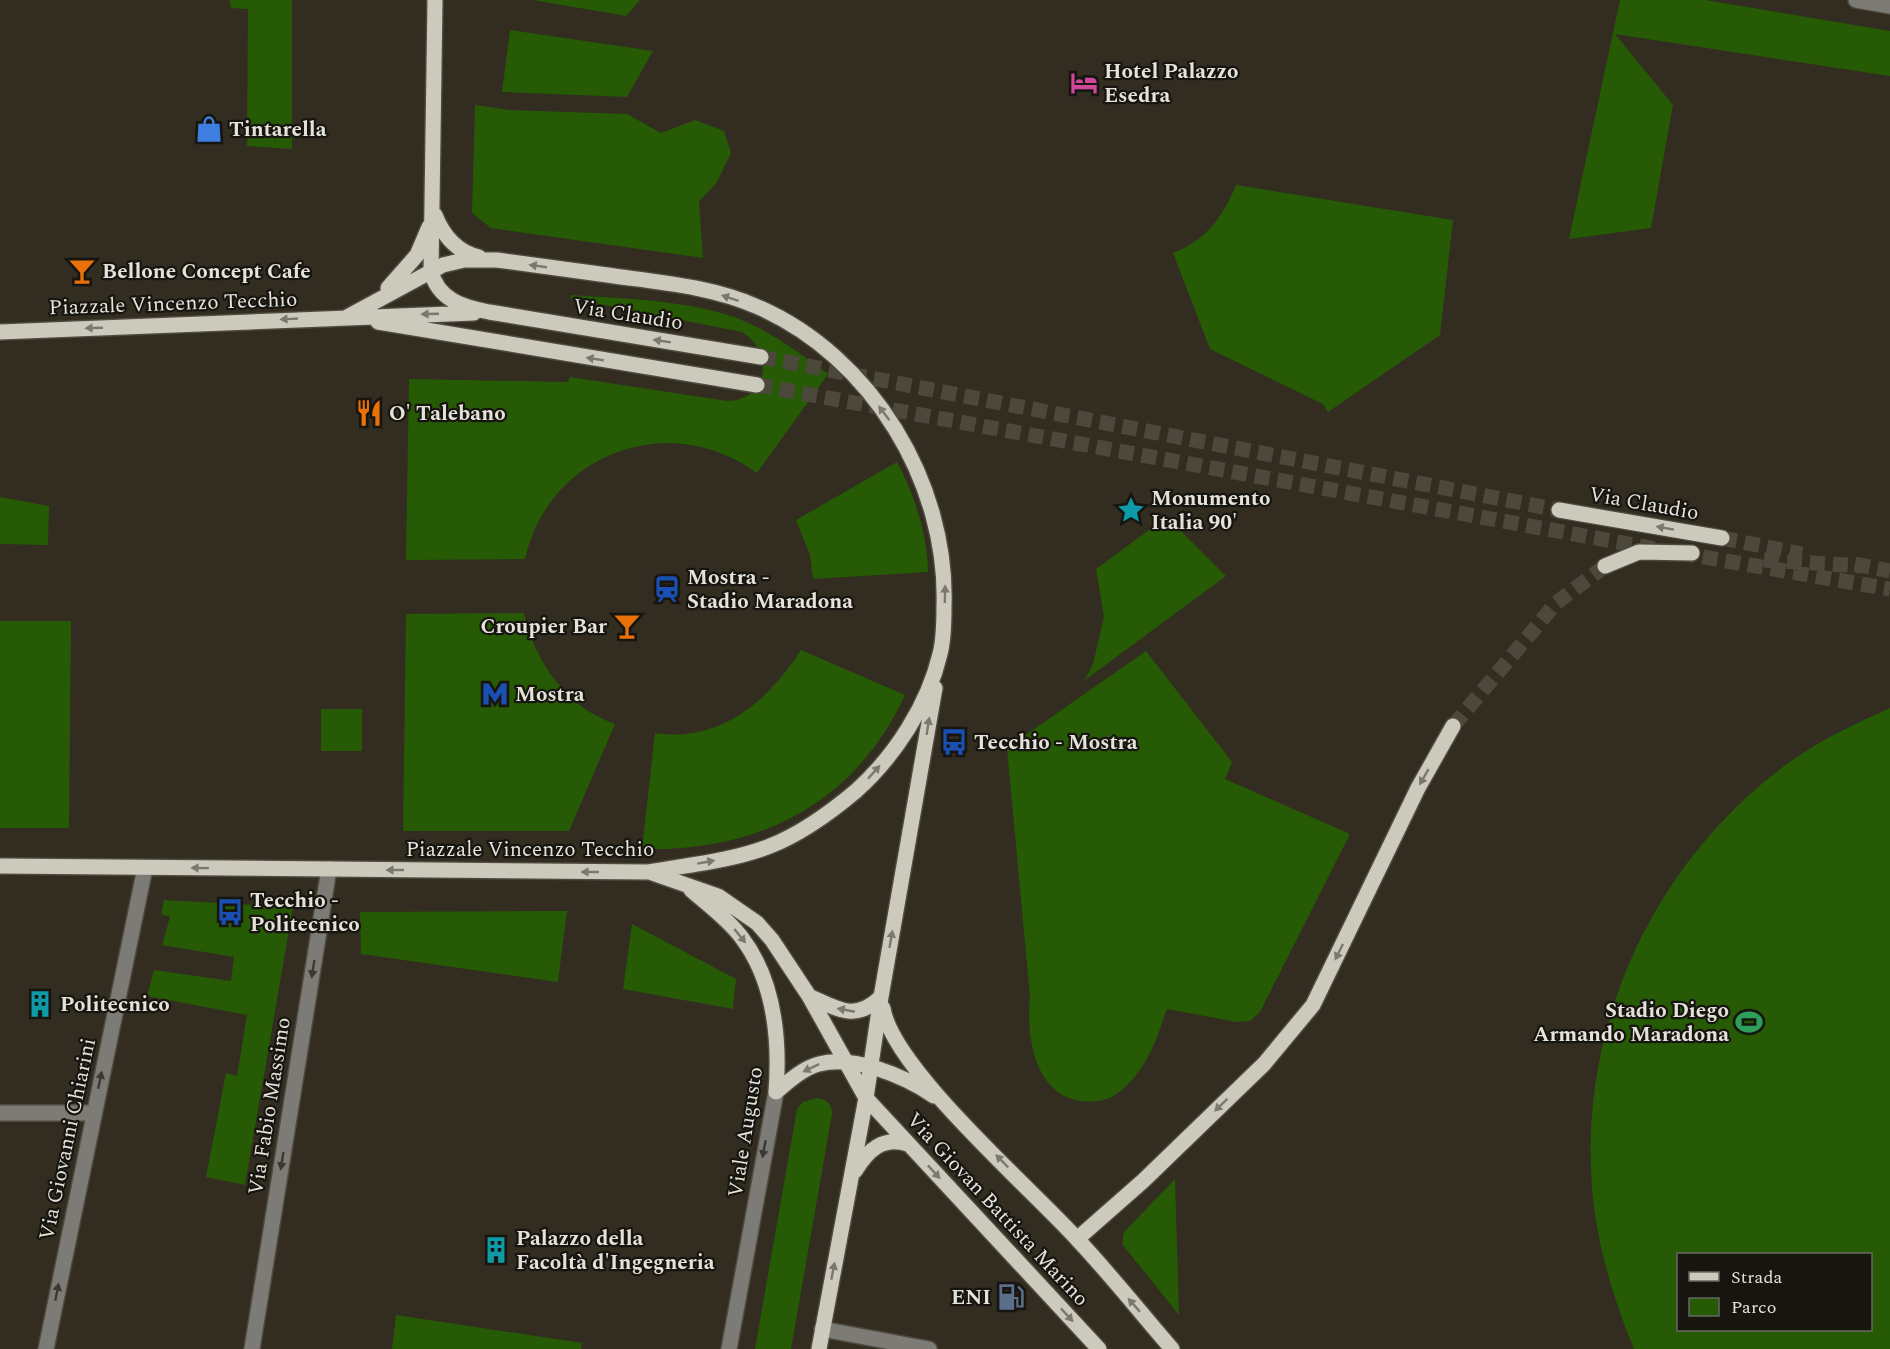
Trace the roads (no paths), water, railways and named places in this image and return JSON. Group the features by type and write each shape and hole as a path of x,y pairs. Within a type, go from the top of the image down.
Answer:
{"main road":[{"path":"435,0 434,213 431,270 436,284 445,297 462,306 489,312"},
{"path":"434,213 440,227 456,246 472,256 497,260"},
{"path":"347,316 400,277 417,255 434,213"},
{"name":"Piazzale Vincenzo Tecchio","path":"0,866 648,872 734,857 770,846 803,829 839,804 874,773 909,727 932,681 941,653 945,585 940,541 924,485 894,426 863,385 835,357 797,330 758,307 707,290 497,260 464,260 431,270 347,316"},
{"name":"Piazzale Vincenzo Tecchio","path":"0,332 347,316 489,312"},
{"name":"Via Claudio","path":"489,312 761,357"},
{"name":"Piazzale Vincenzo Tecchio","path":"347,316 486,342 757,385"},
{"name":"Via Claudio","path":"1559,510 1722,538"},
{"path":"1605,566 1639,552 1692,553"},
{"path":"819,1349 866,1098 881,997 941,653"},
{"path":"1077,1239 1143,1181 1264,1064 1313,1005 1418,788 1453,726"},
{"name":"Viale Augusto","path":"648,872 731,903 757,923 772,940 809,996 866,1098"},
{"name":"Viale Augusto","path":"682,883 724,919 755,957 766,984 775,1023 778,1065 776,1092"},
{"path":"809,996 851,1012 870,1007 881,997"},
{"name":"Via Giovan Battista Marino","path":"881,997 890,1032 944,1102 1077,1239 1172,1349"},
{"name":"Via Giovan Battista Marino","path":"776,1092 816,1065 846,1064 871,1069 928,1091 944,1102"},
{"name":"Via Giovan Battista Marino","path":"866,1098 1099,1349"},
{"path":"851,1176 866,1155 881,1144 897,1141 908,1144"}],"street":[{"path":"1856,0 1890,6"},
{"name":"Via Giovanni Chiarini","path":"46,1349 145,868"},
{"name":"Via Fabio Massimo","path":"252,1349 329,869"},
{"name":"Viale Augusto","path":"729,1349 776,1092"},
{"path":"0,1113 93,1113"},
{"path":"822,1329 929,1349"}],"tunnel":[{"path":"761,357 1559,510"},
{"path":"757,385 1656,549"},
{"path":"1722,538 1802,554"},
{"path":"1680,553 1890,589"},
{"path":"1764,560 1863,566"},
{"path":"1855,564 1890,571"},
{"path":"1453,726 1556,603 1605,566"}],"place":[{"name":"Hotel Palazzo Esedra","path":"1084,83"},
{"name":"Tintarella","path":"209,129"},
{"name":"Bellone Concept Cafe","path":"82,271"},
{"name":"O' Talebano","path":"369,413"},
{"name":"Monumento Italia 90'","path":"1131,510"},
{"name":"Mostra - Stadio Maradona","path":"667,589"},
{"name":"Croupier Bar","path":"627,626"},
{"name":"Mostra","path":"495,694"},
{"name":"Tecchio - Mostra","path":"954,742"},
{"name":"Tecchio - Politecnico","path":"230,912"},
{"name":"Politecnico","path":"40,1004"},
{"name":"Stadio Diego Armando Maradona","path":"1749,1022"},
{"name":"Palazzo della Facoltà d'Ingegneria","path":"496,1250"},
{"name":"ENI","path":"1011,1297"}]}
